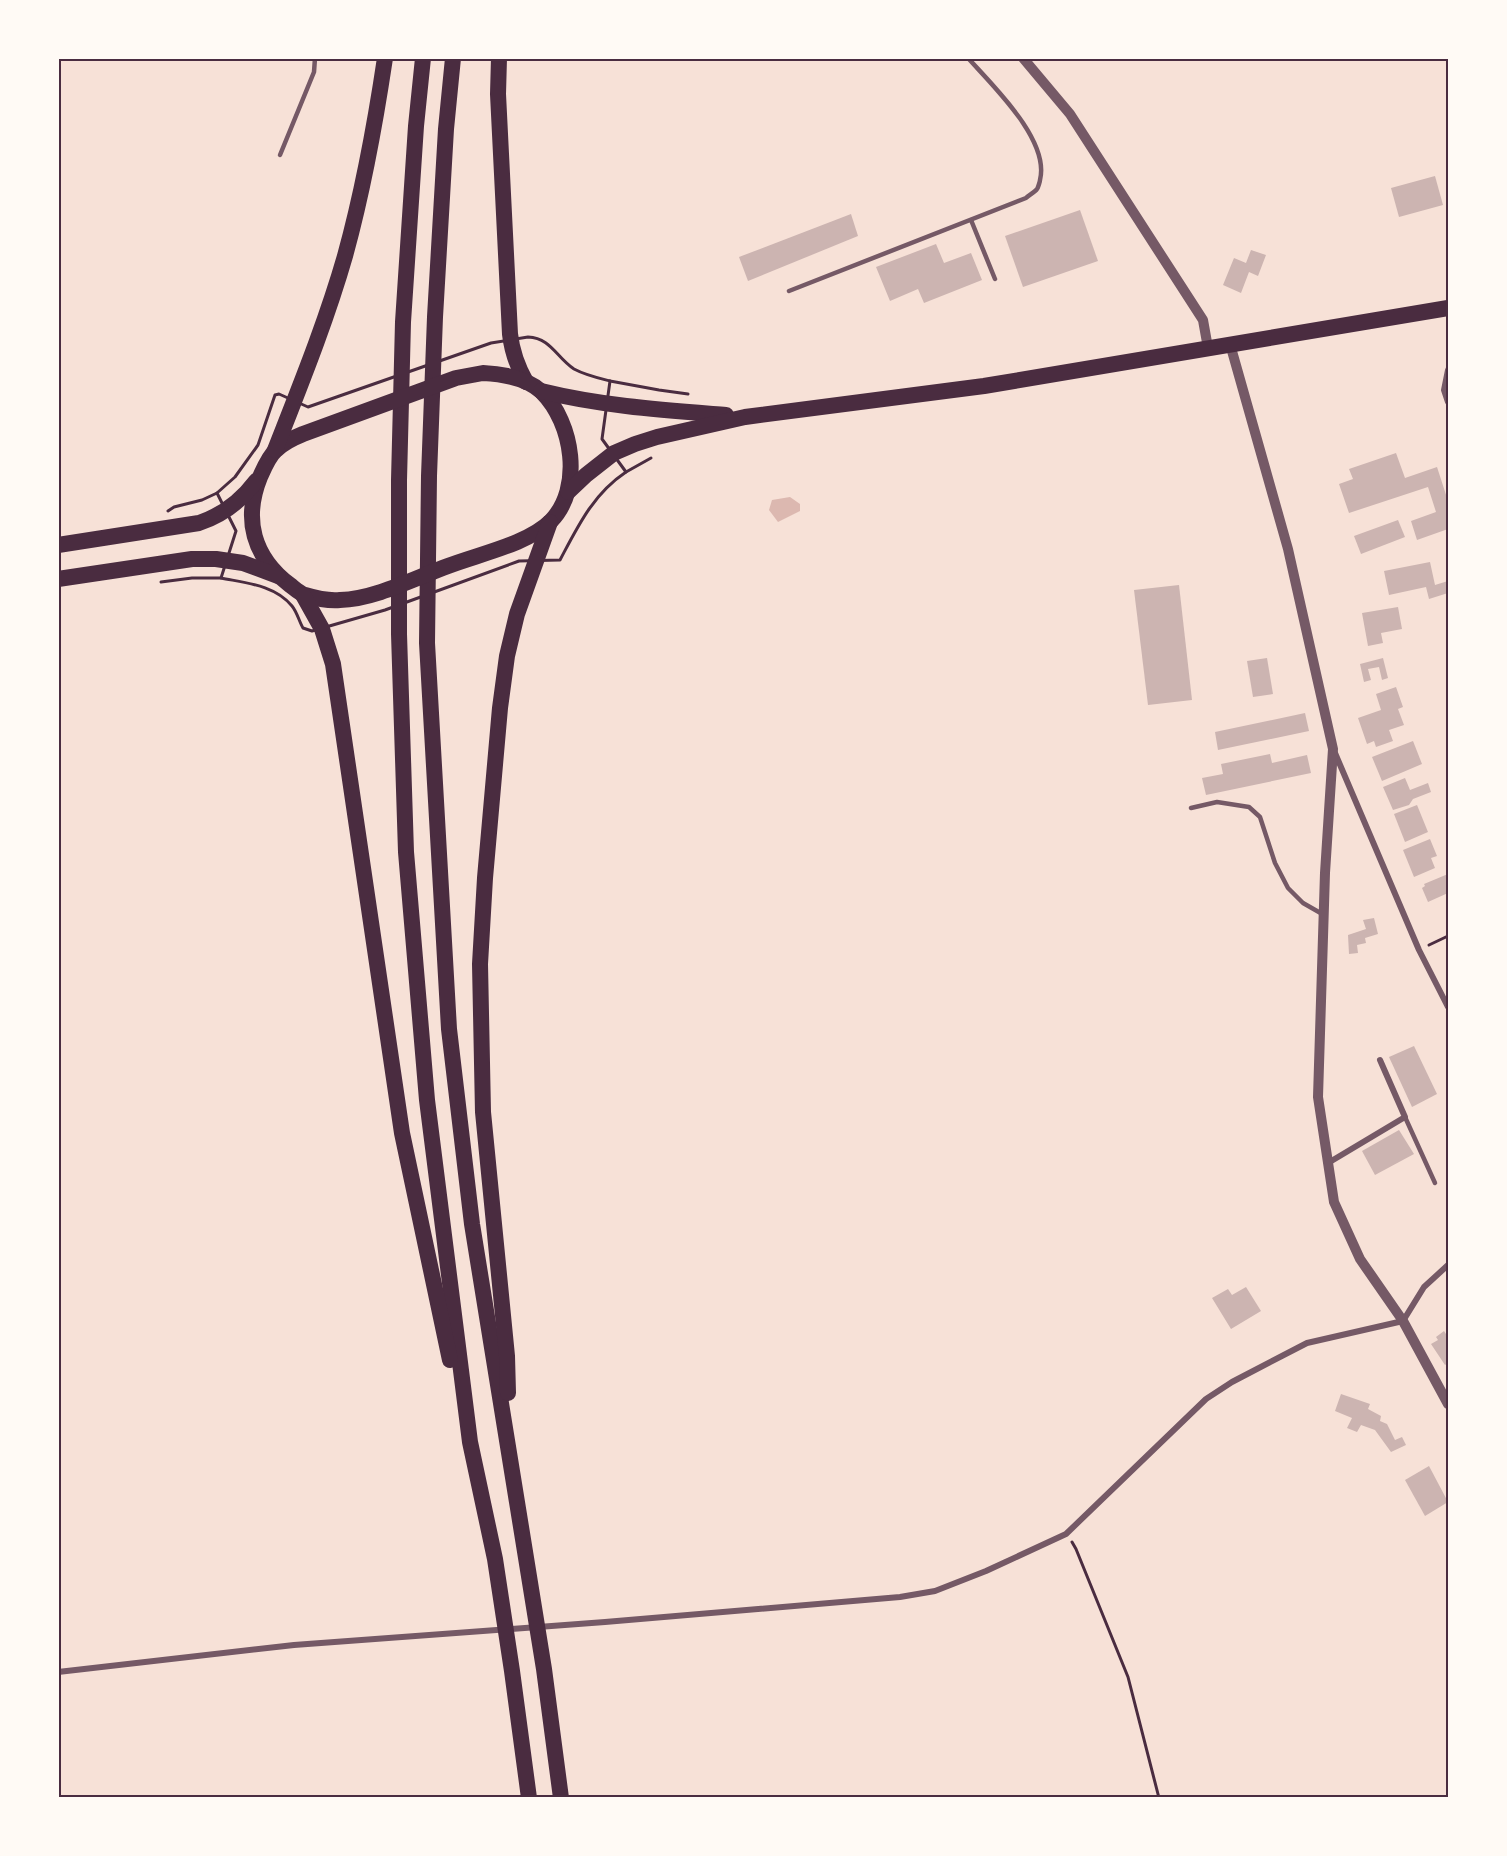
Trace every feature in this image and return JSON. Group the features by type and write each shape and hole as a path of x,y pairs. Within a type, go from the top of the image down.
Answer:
{"highway":[{"path":"385,58 374,131 345,256 324,322 294,401 254,493 252,524 255,539 270,567 279,577 303,595 322,629 333,664 402,1133 441,1323 495,1559 529,1797"},
{"path":"423,58 416,126 403,322 399,480 399,634 406,852 427,1100 470,1442"},
{"path":"453,58 446,129 435,316 429,476 428,643 449,1029 472,1224 544,1669 561,1797"},
{"path":"499,58 499,106 510,334 512,349 526,382"},
{"path":"568,492 613,454 635,444 745,417 1095,369 1449,308"},
{"path":"274,451 288,440 303,434 456,378 483,373 509,376 541,391 571,398 632,408 745,417"},
{"path":"303,595 338,601 355,599 514,542 550,522 562,507 568,492 571,471 566,436 551,404 541,391"},
{"path":"58,545 199,523 214,518 250,489 262,473"},
{"path":"511,1466 507,1356 483,1113 480,964 499,720 507,656 520,605 550,522"},
{"path":"58,579 192,559 216,559 243,564 279,577"}],"street":[{"path":"1023,58 1070,114 1203,321 1208,348"},
{"path":"1230,344 1288,549 1334,748 1419,950 1449,1007"},
{"path":"1449,370 1444,390 1449,402"},
{"path":"1334,748 1324,915 1318,1097 1334,1202 1360,1259 1402,1321 1449,1404"},
{"path":"1328,1162 1406,1117 1380,1060"},
{"path":"58,1672 294,1645 605,1622 900,1597 935,1591 986,1571 1066,1533 1206,1399 1232,1382 1306,1343 1402,1321 1424,1287 1449,1265"}],"lane":[{"path":"280,155 314,72 315,58"},
{"path":"789,291 1026,198 1038,189 1042,171 1040,156 1030,134 1009,104 968,58"},
{"path":"971,220 995,279"},
{"path":"1191,808 1217,802 1249,807 1260,817 1275,863 1288,888 1303,903 1324,915"},
{"path":"1406,1117 1435,1183"}],"path":[{"path":"385,610 309,631 303,628 293,607 277,592 249,583 222,578 236,531 217,493 235,477 258,445 275,395 279,394 308,407 388,379"},
{"path":"1419,950 1449,936"},
{"path":"1066,1533 1076,1549 1128,1677 1159,1797"}],"shaded area":[{"path":"790,497 800,504 800,511 778,522 769,510 772,500"}],"building":[{"path":"1435,176 1443,205 1399,217 1391,188"},
{"path":"1080,210 1098,261 1023,287 1005,236"},
{"path":"851,214 858,236 748,281 739,257"},
{"path":"936,244 944,263 971,253 982,280 924,303 918,289 890,301 876,267"},
{"path":"1251,250 1266,255 1258,276 1249,272 1241,293 1223,285 1234,258 1246,263"},
{"path":"1396,453 1405,478 1437,467 1448,501 1448,529 1417,540 1411,521 1436,512 1428,487 1349,513 1339,484 1353,479 1349,469"},
{"path":"1398,520 1405,537 1361,554 1354,536"},
{"path":"1430,562 1435,585 1448,581 1448,593 1429,599 1426,587 1389,595 1384,571"},
{"path":"1179,585 1192,700 1148,705 1134,590"},
{"path":"1398,607 1402,629 1381,633 1383,643 1368,646 1362,613"},
{"path":"1267,658 1273,694 1253,697 1247,661"},
{"path":"1383,658 1388,678 1382,680 1379,667 1368,669 1371,680 1364,682 1360,664"},
{"path":"1396,687 1403,707 1398,709 1404,725 1389,730 1393,741 1376,747 1374,741 1367,744 1358,718 1381,710 1376,694"},
{"path":"1305,713 1309,731 1218,750 1215,732"},
{"path":"1413,741 1422,764 1382,781 1372,757"},
{"path":"1270,754 1272,763 1307,755 1311,773 1206,795 1202,778 1223,774 1221,764"},
{"path":"1405,778 1410,790 1428,783 1431,792 1413,799 1409,805 1393,810 1383,787"},
{"path":"1417,805 1428,832 1405,842 1394,814"},
{"path":"1430,839 1437,856 1431,858 1435,868 1414,877 1403,850"},
{"path":"1448,874 1448,893 1428,902 1422,888 1424,884"},
{"path":"1374,918 1378,934 1365,938 1366,943 1357,945 1358,953 1349,954 1348,935 1366,929 1363,920"},
{"path":"1414,1046 1437,1094 1412,1107 1389,1057"},
{"path":"1399,1130 1414,1154 1375,1175 1362,1151"},
{"path":"1246,1287 1261,1311 1231,1329 1212,1298 1228,1289 1232,1295"},
{"path":"1444,1331 1446,1334 1448,1332 1448,1363 1445,1365 1431,1344 1438,1340 1436,1337"},
{"path":"1341,1394 1370,1404 1368,1409 1381,1416 1380,1421 1387,1424 1395,1440 1402,1437 1406,1445 1391,1452 1375,1430 1361,1425 1357,1432 1347,1428 1352,1418 1335,1411"},
{"path":"1429,1466 1448,1502 1425,1516 1405,1480"}]}
